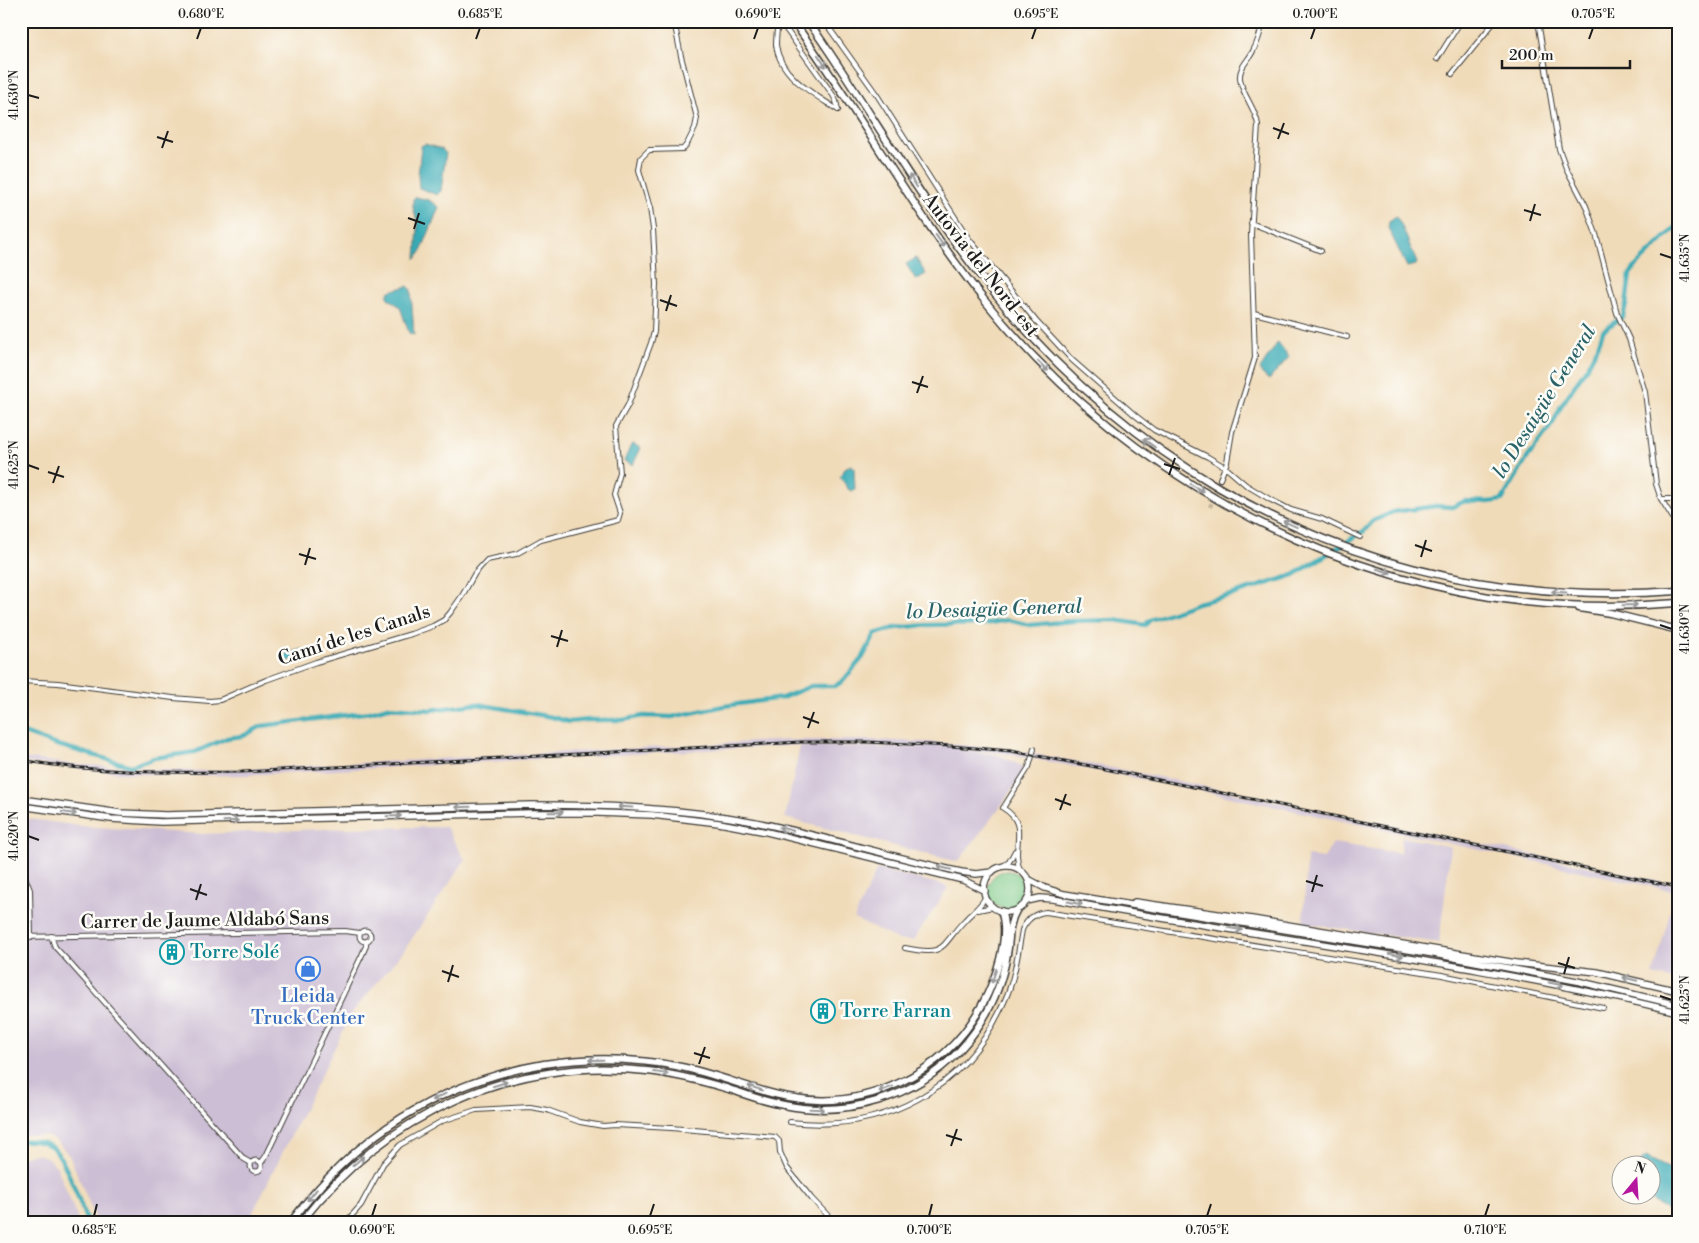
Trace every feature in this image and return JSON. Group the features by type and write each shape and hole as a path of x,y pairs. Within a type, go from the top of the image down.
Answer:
{"highway":[{"name":"Autovia del Nord-est","path":"794,21 944,247 1002,322 1056,379 1121,436 1180,478 1248,517 1337,556 1395,575 1464,592 1527,602 1624,605 1678,603"},
{"name":"Autovia del Nord-est","path":"808,21 959,249 1018,322 1088,394 1127,426 1196,474 1263,512 1335,543 1400,564 1447,576 1510,587 1580,593 1592,590 1678,590"},
{"path":"1556,604 1610,613 1678,630"},
{"path":"21,799 120,813 166,815 582,805 647,808 695,813 755,822 961,872 976,874 1012,867 1020,870 1028,879 1050,890 1090,898 1434,954 1678,1004"},
{"path":"21,806 111,819 161,822 566,812 652,816 719,824 797,839 963,880 985,894 993,907 1000,911 1016,911"},
{"path":"985,894 987,879 992,872"},
{"path":"301,1222 320,1198 348,1170 372,1149 396,1132 424,1115 458,1099 528,1076 559,1071 591,1069 646,1071 701,1081 783,1105 815,1109 853,1107 894,1096 941,1068 958,1052 978,1028 989,1009 1000,982 1008,952 1011,921 1016,911 1027,901 1030,893 1028,879"},
{"path":"1027,901 1049,898 1434,961 1573,988 1678,1012"},
{"path":"1090,898 1103,898 1232,916 1516,963 1583,970 1614,975 1678,991"},
{"path":"291,1222 315,1191 336,1169 359,1148 390,1125 425,1104 454,1090 513,1071 578,1060 640,1061 672,1065 788,1097 819,1100 857,1097 896,1085 924,1069 941,1056 958,1039 977,1013 991,987 1000,954 1004,926 1000,911"}],"street":[{"name":"Camí de les Canals","path":"21,681 58,683 173,698 220,700 325,658 433,626 444,620 450,613 475,573 487,560 514,554 541,540 619,519 620,514 614,495 620,473 616,426 628,405 651,344 654,329 656,284 653,229 650,208 640,177 639,165 642,156 650,150 656,148 676,150 684,148 697,123 695,106 682,61 674,21"},
{"path":"740,21 746,21"},
{"path":"824,21 876,94 965,232 989,265 1043,330 1081,369 1145,424 1225,467 1242,482 1271,500 1291,510 1322,519 1360,537"},
{"path":"1220,479 1255,358 1250,245 1258,125 1256,114 1240,83 1240,75 1241,69 1254,50 1263,21"},
{"path":"1437,59 1460,21"},
{"path":"1452,74 1495,21"},
{"path":"1538,21 1559,150 1566,168 1588,209 1599,242 1618,316 1631,346 1646,398 1654,479 1661,499 1678,526"},
{"path":"779,23 833,95 838,110 795,80 785,68 777,47 779,23"},
{"path":"1251,223 1321,251"},
{"path":"1254,313 1348,336"},
{"path":"1661,499 1678,499"},
{"path":"1020,870 1016,849 1019,830 1018,822 1012,814 1003,808 1029,768 1034,749"},
{"path":"1000,868 1009,862 1016,849"},
{"path":"25,877 30,890 31,937"},
{"path":"978,910 985,894"},
{"path":"905,948 926,952 938,950 948,941 964,920 978,910 993,907"},
{"path":"790,1122 822,1124 871,1118 908,1104 928,1093 952,1075 983,1040 999,1014 1012,981 1022,930 1025,924 1033,916 1046,912 1159,928 1442,975 1603,1008"},
{"path":"252,1163 252,1168 256,1171 260,1169 261,1163 362,955 366,941 370,938 369,933 365,930 360,933 360,938 366,941"},
{"name":"Carrer de Jaume Aldabó Sans","path":"21,937 345,931 360,933"},
{"path":"51,936 55,947 244,1159 252,1163"},
{"path":"346,1222 361,1205 389,1156 406,1141 442,1121 467,1112 530,1107 547,1110 580,1122 603,1126 671,1128 775,1137 779,1141 780,1152 787,1168 834,1222"},
{"path":"252,1163 255,1160 261,1163"}],"shaded area":[{"path":"788,740 930,742 1011,750 1135,772 1678,885 1678,892 1183,787 1002,753 958,750 998,755 1026,768 1003,803 958,862 785,818 800,746 927,748 801,745 246,775 173,776 122,773 21,762 21,758 71,764 214,771"},
{"path":"21,818 80,826 203,834 346,828 446,827 465,860 405,949 352,1013 248,1222 97,1222 70,1157 63,1148 54,1139 46,1136 21,1135"},
{"path":"1402,837 1451,847 1439,943 1303,923 1307,856 1324,858 1333,843 1400,853"},
{"path":"877,869 944,885 948,888 913,941 899,940 854,919"},
{"path":"1675,894 1678,895 1678,981 1653,975"},
{"path":"37,1154 48,1158 57,1167 79,1222 21,1222 21,1158"}],"green space":[{"path":"1007,871 1021,876 1026,890 1021,904 1007,909 993,904 988,890 993,876"}],"water":[{"path":"425,144 442,149 446,153 441,191 437,195 419,188 418,175 421,146"},
{"path":"416,197 429,200 439,207 421,252 416,259 418,224 413,208 413,199"},
{"path":"1396,216 1402,226 1417,263 1416,265 1407,267 1388,228 1389,221"},
{"path":"916,258 926,274 916,280 906,264"},
{"path":"408,286 411,290 414,335 409,333 400,307 388,298 390,291"},
{"path":"1278,342 1289,357 1269,380 1262,374 1260,369"},
{"path":"633,444 641,448 633,465 624,461"},
{"path":"852,465 854,468 855,489 852,491 848,489 840,476 846,467"},
{"path":"303,649 306,655 289,661 285,660 286,654"},
{"path":"1662,1165 1678,1173 1678,1218 1660,1206 1662,1206"}],"waterway":[{"name":"lo Desaigüe General","path":"21,732 54,744 131,766 154,758 195,752 227,738 243,736 262,726 370,712 388,707 430,710 477,704 552,717 569,722 623,720 643,716 672,717 724,706 782,698 811,686 835,686 843,681 863,657 875,634 895,628 926,625 985,624 1008,620 1030,625 1072,621 1115,620 1145,625 1150,620 1197,603 1231,595 1294,575 1364,531 1373,521 1393,512 1436,506 1452,507 1465,501 1489,502 1502,500 1528,457 1553,423 1561,406 1587,367 1598,346 1603,331 1623,316 1630,274 1678,225"},
{"path":"21,1141 45,1143 57,1152 72,1182 87,1222"}],"tunnel":[{"path":"1210,507 1220,479"}],"railway":[{"path":"21,760 103,770 242,772 801,742 867,742 951,746 1011,751 1091,766 1678,887"}],"place":[{"name":"Torre Solé","path":"172,952"},
{"name":"Lleida Truck Center","path":"308,969"},
{"name":"Torre Farran","path":"823,1011"}]}
